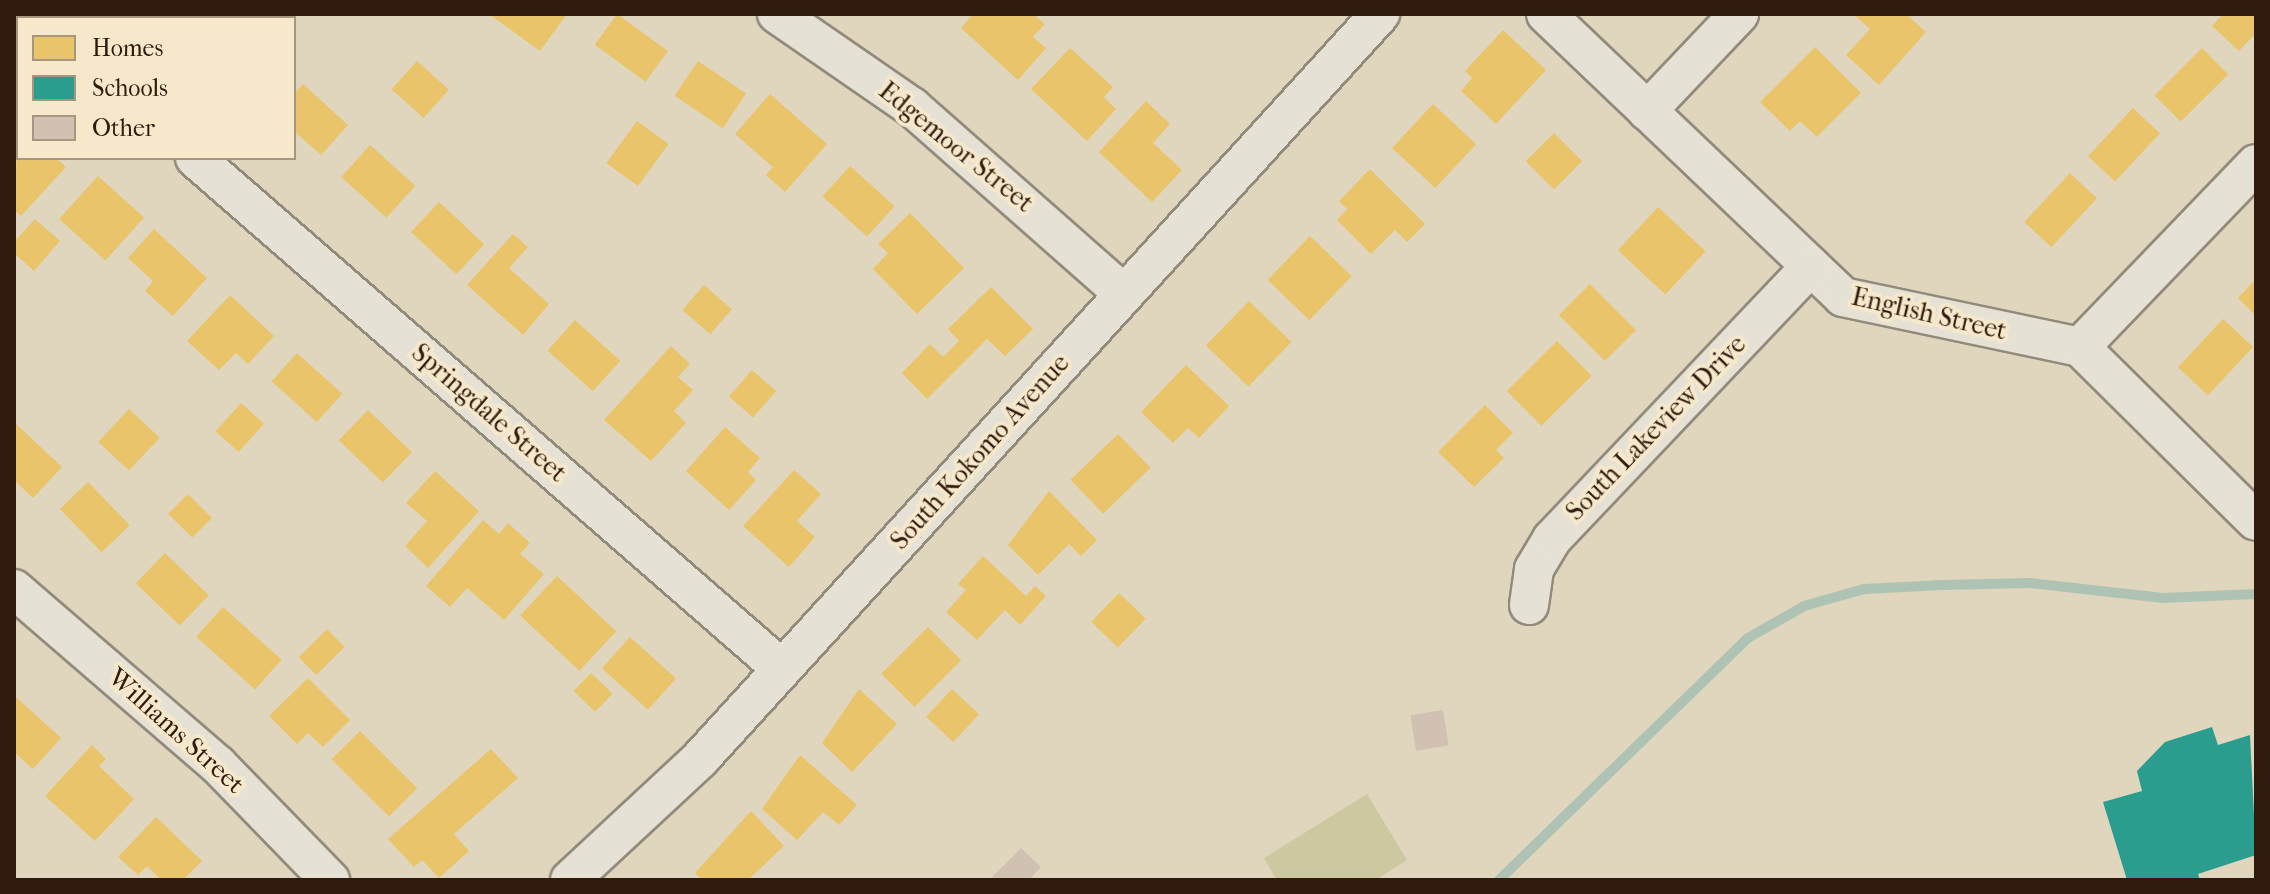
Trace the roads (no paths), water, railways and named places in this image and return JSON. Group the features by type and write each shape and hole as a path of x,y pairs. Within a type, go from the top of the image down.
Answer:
{"street":[{"name":"Edgemoor Street","path":"777,14 912,107 1124,294"},
{"name":"South Kokomo Avenue","path":"570,880 782,669 1380,14"},
{"name":"English Street","path":"1546,14 1843,297 2080,347"},
{"path":"1647,111 1739,14"},
{"name":"Springdale Street","path":"197,160 782,669"},
{"path":"2256,164 2080,347 2256,521"},
{"name":"South Lakeview Drive","path":"1529,605 1534,569 1552,539 1811,266"},
{"name":"Williams Street","path":"14,589 218,765 330,880"}],"waterway":[{"path":"1499,880 1748,638 1804,606 1864,589 1943,585 2030,583 2163,598 2256,594"}]}
